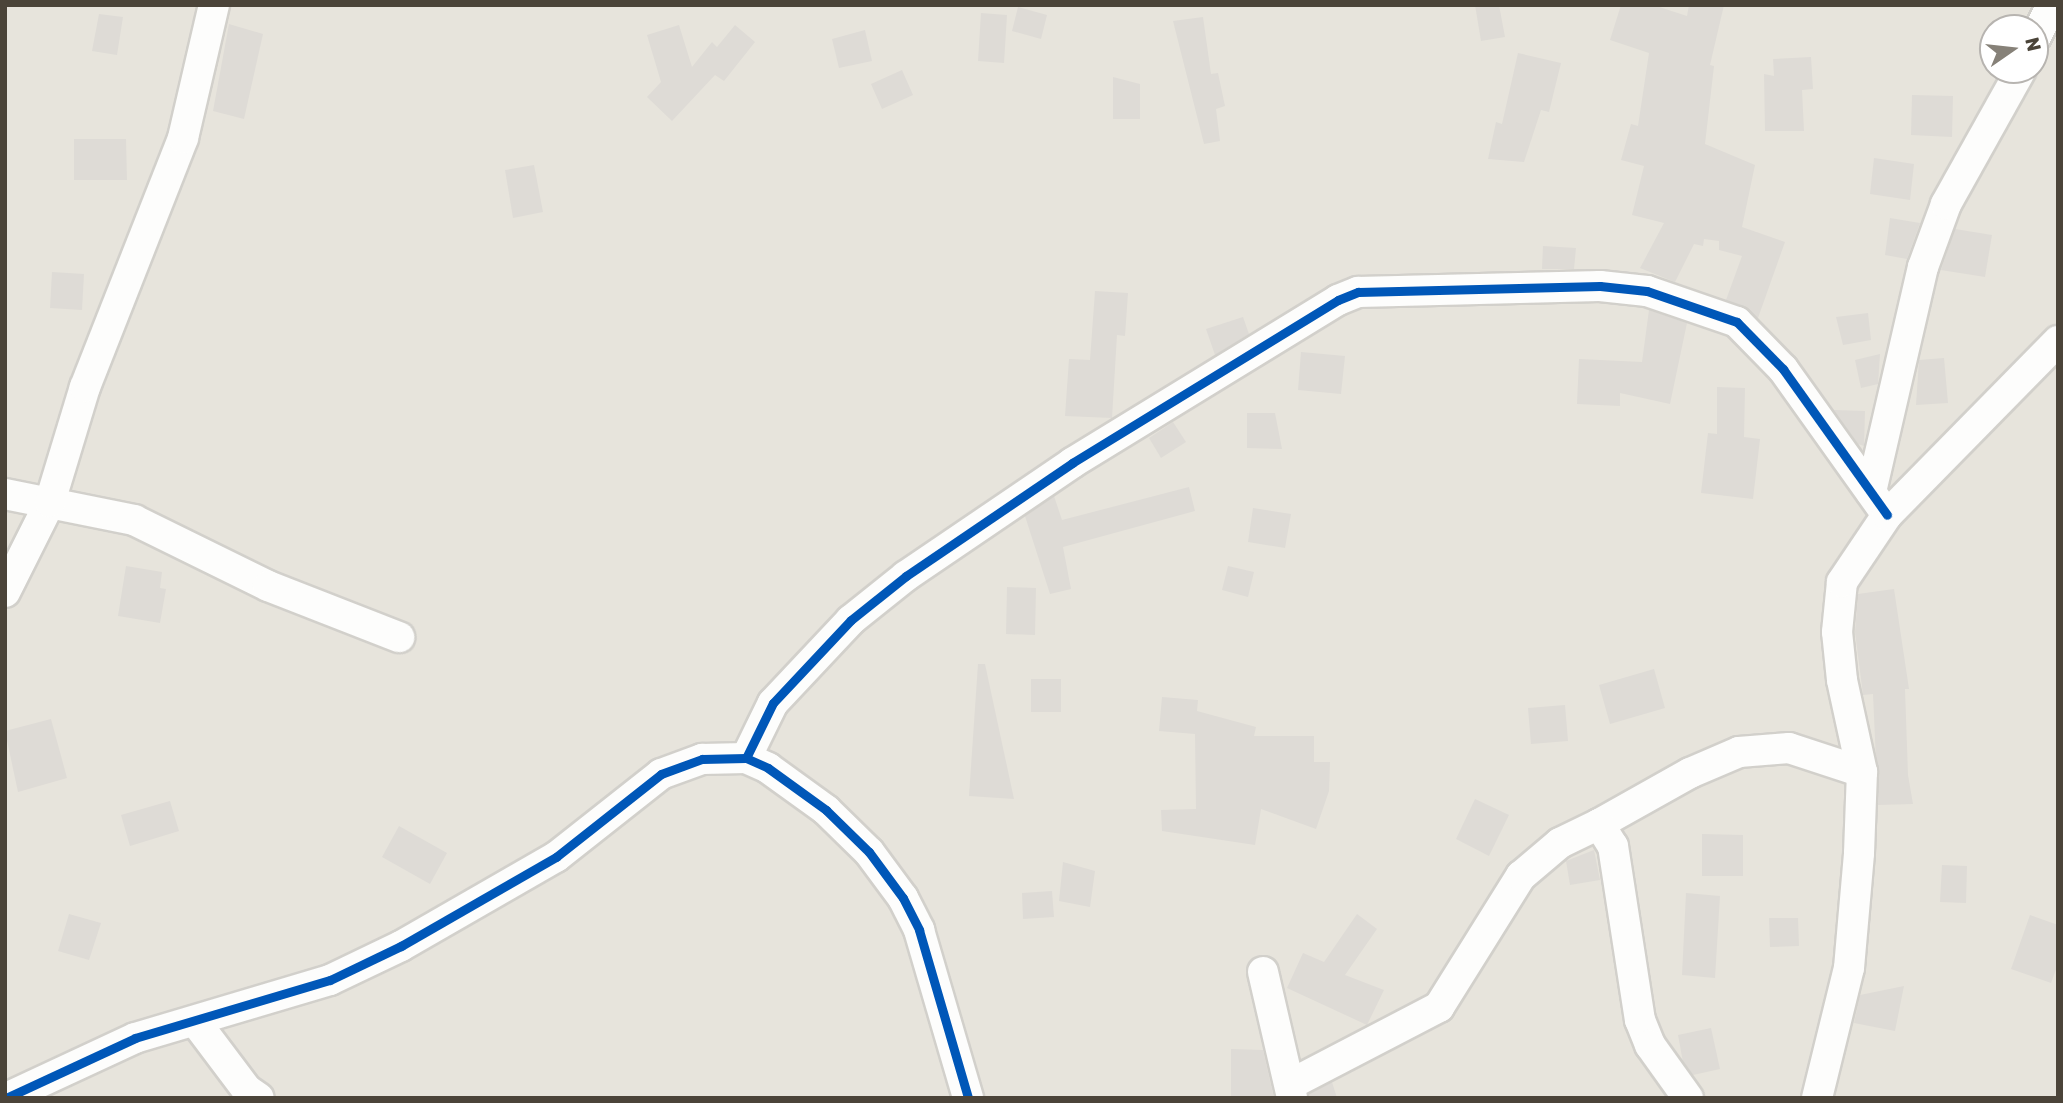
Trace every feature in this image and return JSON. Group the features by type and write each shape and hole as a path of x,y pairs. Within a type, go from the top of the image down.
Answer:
{"street":[{"path":"5,592 50,502 95,360 183,138 214,5"},
{"path":"1818,1098 1849,968 1861,772 1842,680 1837,606 1842,582 1879,504 1923,267 1947,204 2013,84"},
{"path":"746,758 773,703 851,620 906,576 1072,463 1338,300 1358,292 1600,286 1647,291 1737,322 1783,369 1879,504"},
{"path":"1879,504 2058,341"},
{"path":"5,494 134,520 268,586 399,637"},
{"path":"1263,972 1292,1091 1439,1007 1521,876 1560,843 1690,773 1739,752 1789,748 1861,772"},
{"path":"6,1098 102,1051 301,991 401,946 556,857 662,774 702,758 746,758 768,768 826,810 869,852 903,898 919,930 968,1098"},
{"path":"1599,824 1613,846 1640,1020 1650,1045 1688,1098"},
{"path":"195,1021 247,1090 259,1098"}],"shaded area":[{"path":"5,5 2058,5 2058,1098 5,1098"}],"building":[{"path":"1475,5 1499,5 1505,37 1481,41"},
{"path":"1621,5 1653,5 1687,16 1689,5 1724,5 1710,65 1714,66 1705,144 1755,165 1742,227 1785,242 1758,318 1726,300 1742,256 1719,250 1719,241 1704,239 1703,246 1694,244 1675,282 1640,268 1664,223 1632,215 1644,166 1621,160 1631,124 1638,126 1649,53 1610,40"},
{"path":"1018,7 1047,15 1041,39 1012,31"},
{"path":"981,13 1007,15 1004,63 978,61"},
{"path":"99,14 123,17 117,55 92,51"},
{"path":"1203,17 1211,74 1218,73 1225,106 1216,109 1220,141 1204,144 1173,21"},
{"path":"229,24 263,34 244,119 213,111"},
{"path":"679,25 692,67 712,42 717,47 735,25 755,42 724,81 715,75 672,121 647,97 661,82 647,35"},
{"path":"865,30 872,61 839,68 832,39"},
{"path":"1518,53 1561,63 1549,112 1541,110 1524,162 1488,159 1496,122 1502,124"},
{"path":"1811,57 1813,89 1802,90 1804,131 1765,131 1764,74 1774,76 1773,59"},
{"path":"902,70 913,95 882,109 871,84"},
{"path":"1113,77 1140,84 1140,119 1113,119"},
{"path":"1912,95 1953,96 1952,137 1911,135"},
{"path":"74,139 126,139 127,180 74,180"},
{"path":"1874,158 1914,164 1910,200 1870,194"},
{"path":"534,165 543,212 513,218 505,170"},
{"path":"1890,218 1920,223 1907,259 1885,255"},
{"path":"1955,229 1992,235 1985,277 1941,270"},
{"path":"1543,246 1576,248 1574,269 1542,269"},
{"path":"52,272 84,274 82,310 50,308"},
{"path":"1095,291 1128,293 1125,336 1117,335 1112,418 1065,416 1069,359 1090,360"},
{"path":"1649,310 1687,323 1670,404 1620,393 1620,406 1577,404 1579,359 1642,362"},
{"path":"1868,313 1871,340 1843,345 1836,317"},
{"path":"1243,317 1249,334 1215,355 1206,329"},
{"path":"1301,352 1345,356 1341,394 1298,390"},
{"path":"1880,354 1878,384 1861,388 1855,360"},
{"path":"1944,358 1948,403 1916,405 1919,360"},
{"path":"1717,387 1745,388 1744,437 1760,439 1753,499 1701,493 1708,433 1717,434"},
{"path":"1834,410 1865,411 1864,446 1858,444"},
{"path":"1247,413 1275,413 1282,449 1247,448"},
{"path":"1173,422 1186,442 1161,458 1149,438"},
{"path":"1189,487 1195,511 1063,547 1071,589 1050,594 1025,516 1054,496 1062,520"},
{"path":"1253,508 1291,514 1285,548 1248,542"},
{"path":"126,566 162,572 160,588 166,589 160,623 118,616"},
{"path":"1228,566 1254,572 1248,597 1222,590"},
{"path":"1007,587 1036,588 1035,635 1006,634"},
{"path":"1894,589 1909,689 1905,689 1908,775 1913,804 1878,805 1873,694 1863,695 1855,632 1858,594"},
{"path":"978,664 985,664 1014,799 969,796"},
{"path":"1654,669 1665,708 1610,724 1599,685"},
{"path":"1031,679 1061,679 1061,712 1031,712"},
{"path":"1162,697 1198,700 1197,711 1256,727 1254,736 1314,736 1314,762 1330,762 1329,791 1316,829 1261,809 1255,845 1162,831 1161,810 1196,809 1195,734 1159,731"},
{"path":"1565,705 1568,741 1531,744 1528,708"},
{"path":"51,719 67,778 18,792 5,731"},
{"path":"1475,799 1509,815 1489,856 1456,839"},
{"path":"170,801 179,831 130,846 121,815"},
{"path":"399,826 447,853 430,884 382,857"},
{"path":"1702,834 1743,835 1743,876 1702,876"},
{"path":"1594,850 1600,880 1570,885 1566,861"},
{"path":"1063,862 1095,871 1090,907 1059,901"},
{"path":"1942,865 1967,866 1966,903 1940,902"},
{"path":"1052,891 1054,917 1023,919 1022,893"},
{"path":"1686,893 1720,896 1715,978 1682,975"},
{"path":"69,914 101,923 89,960 58,951"},
{"path":"1357,914 1377,929 1345,975 1384,990 1367,1025 1287,988 1303,953 1324,962"},
{"path":"2030,915 2058,925 2058,964 2051,983 2011,969"},
{"path":"1769,918 1798,918 1799,946 1770,947"},
{"path":"1904,986 1895,1031 1854,1023 1860,995"},
{"path":"1711,1028 1720,1069 1693,1075 1683,1062 1678,1035"},
{"path":"1231,1049 1263,1050 1274,1098 1231,1098"},
{"path":"1332,1082 1337,1098 1309,1098 1309,1094"}],"cycle path":[{"path":"746,758 773,703 851,620 906,576 1072,463 1338,300 1358,292 1600,286 1647,291 1737,322 1783,369 1887,515"},
{"path":"6,1098 135,1038 330,980 401,946 556,857 661,774 702,759 746,758 768,768 826,810 869,852 903,898 919,930 968,1098"}]}
